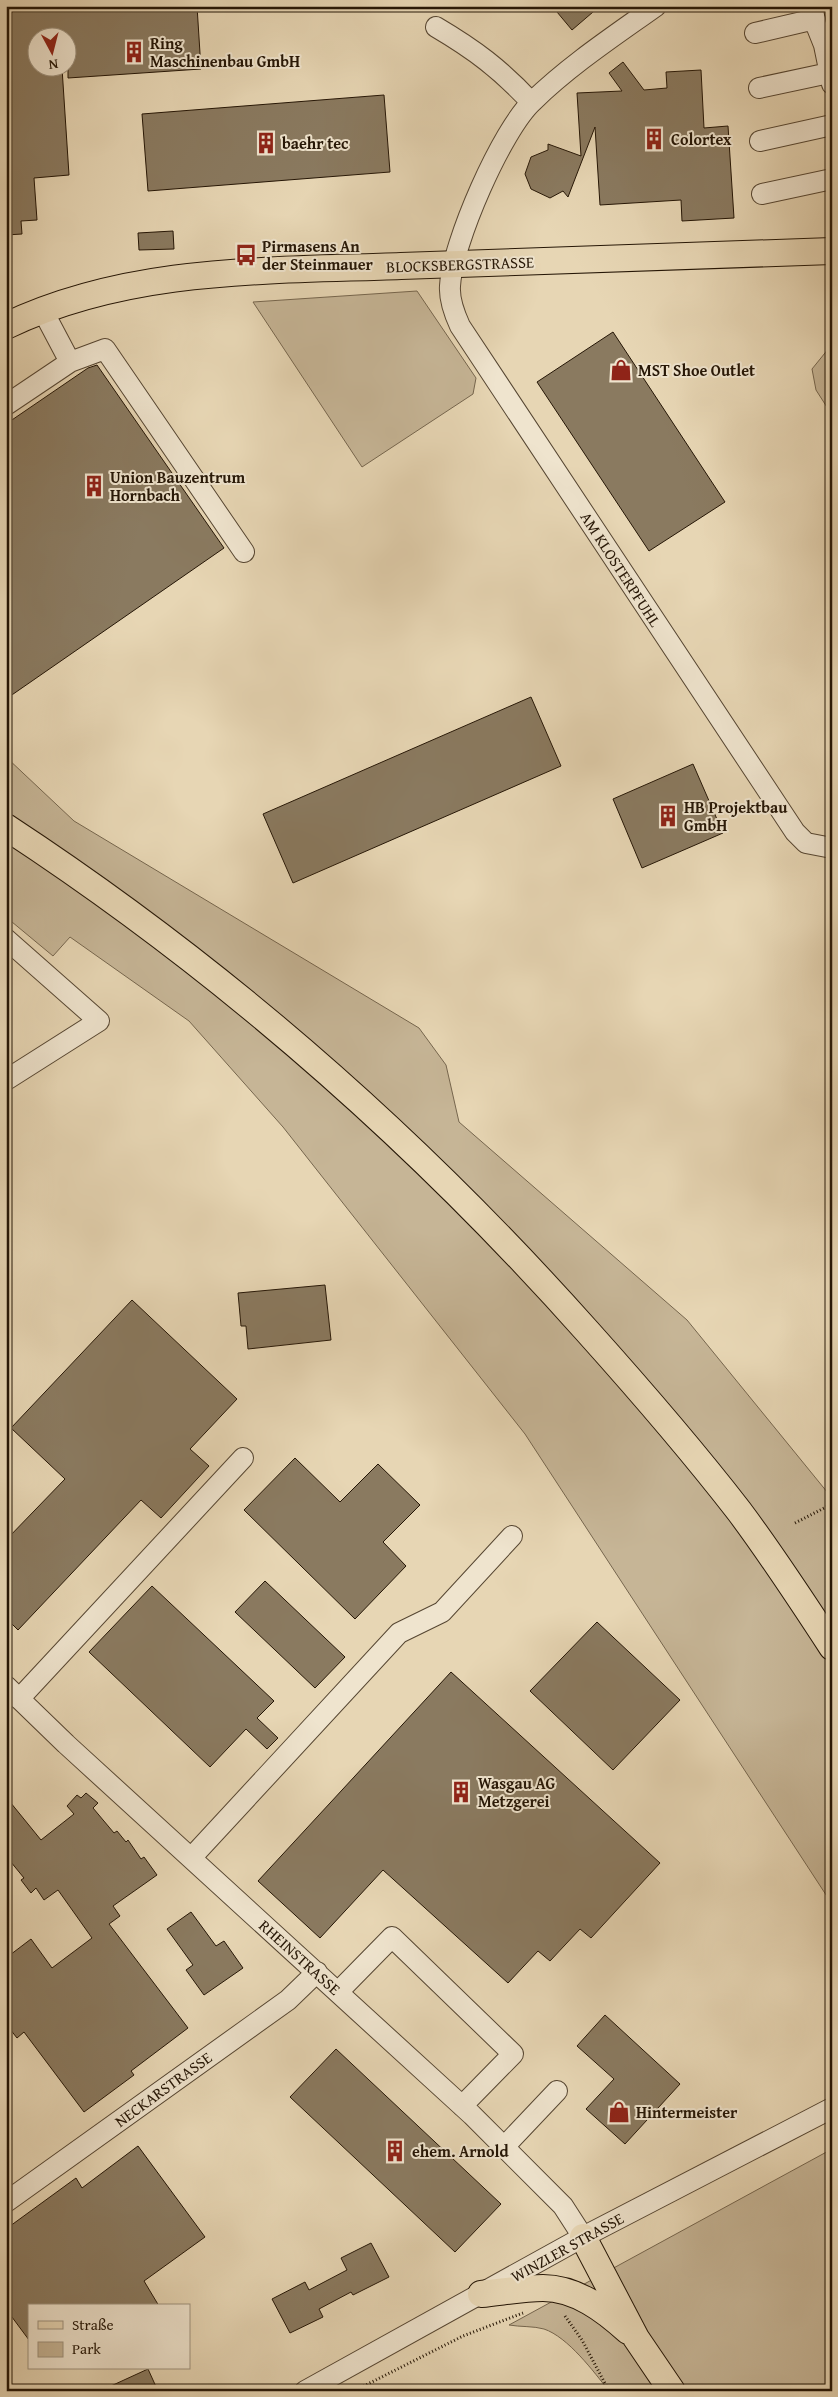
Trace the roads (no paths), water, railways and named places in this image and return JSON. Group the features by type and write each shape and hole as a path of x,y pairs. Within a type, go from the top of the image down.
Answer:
{"main road":[{"name":"BLOCKSBERGSTRASSE","path":"6,326 43,311 108,290 215,274 454,263 832,251"},
{"path":"6,826 96,886 242,998 392,1129 476,1211 548,1287 683,1442 739,1512 794,1588 832,1647"},
{"path":"583,2237 636,2338 672,2391"},
{"path":"481,2294 542,2288 556,2299 587,2300 616,2320 636,2338"}],"street":[{"name":"AM KLOSTERPFUHL","path":"656,6 596,48 531,102 508,134 485,178 460,242 454,263 450,296 454,313 460,326 795,832 806,843 832,848"},
{"path":"755,33 820,23 831,79 759,88"},
{"path":"436,28 476,51 509,79 531,102"},
{"path":"760,141 832,125"},
{"path":"762,194 832,179"},
{"path":"43,311 70,362"},
{"path":"6,405 70,362 105,349 244,552"},
{"path":"6,939 99,1021 6,1080"},
{"path":"13,1692 243,1458"},
{"path":"191,1858 399,1633 442,1612 512,1536"},
{"name":"RHEINSTRASSE","path":"13,1692 462,2106 563,2206 583,2237"},
{"path":"338,1992 392,1937 513,2054 462,2106"},
{"name":"NECKARSTRASSE","path":"6,2202 288,2000 317,1972"},
{"path":"504,2147 557,2091"},
{"name":"WINZLER STRASSE","path":"305,2391 583,2237 832,2108"}],"place":[{"name":"Ring Maschinenbau GmbH","path":"134,52"},
{"name":"Colortex","path":"654,139"},
{"name":"baehr tec","path":"266,143"},
{"name":"Pirmasens An der Steinmauer","path":"246,255"},
{"name":"MST Shoe Outlet","path":"621,370"},
{"name":"Union Bauzentrum Hornbach","path":"94,486"},
{"name":"HB Projektbau GmbH","path":"668,816"},
{"name":"Wasgau AG Metzgerei","path":"461,1792"},
{"name":"Hintermeister","path":"619,2112"},
{"name":"ehem. Arnold","path":"395,2151"}]}
